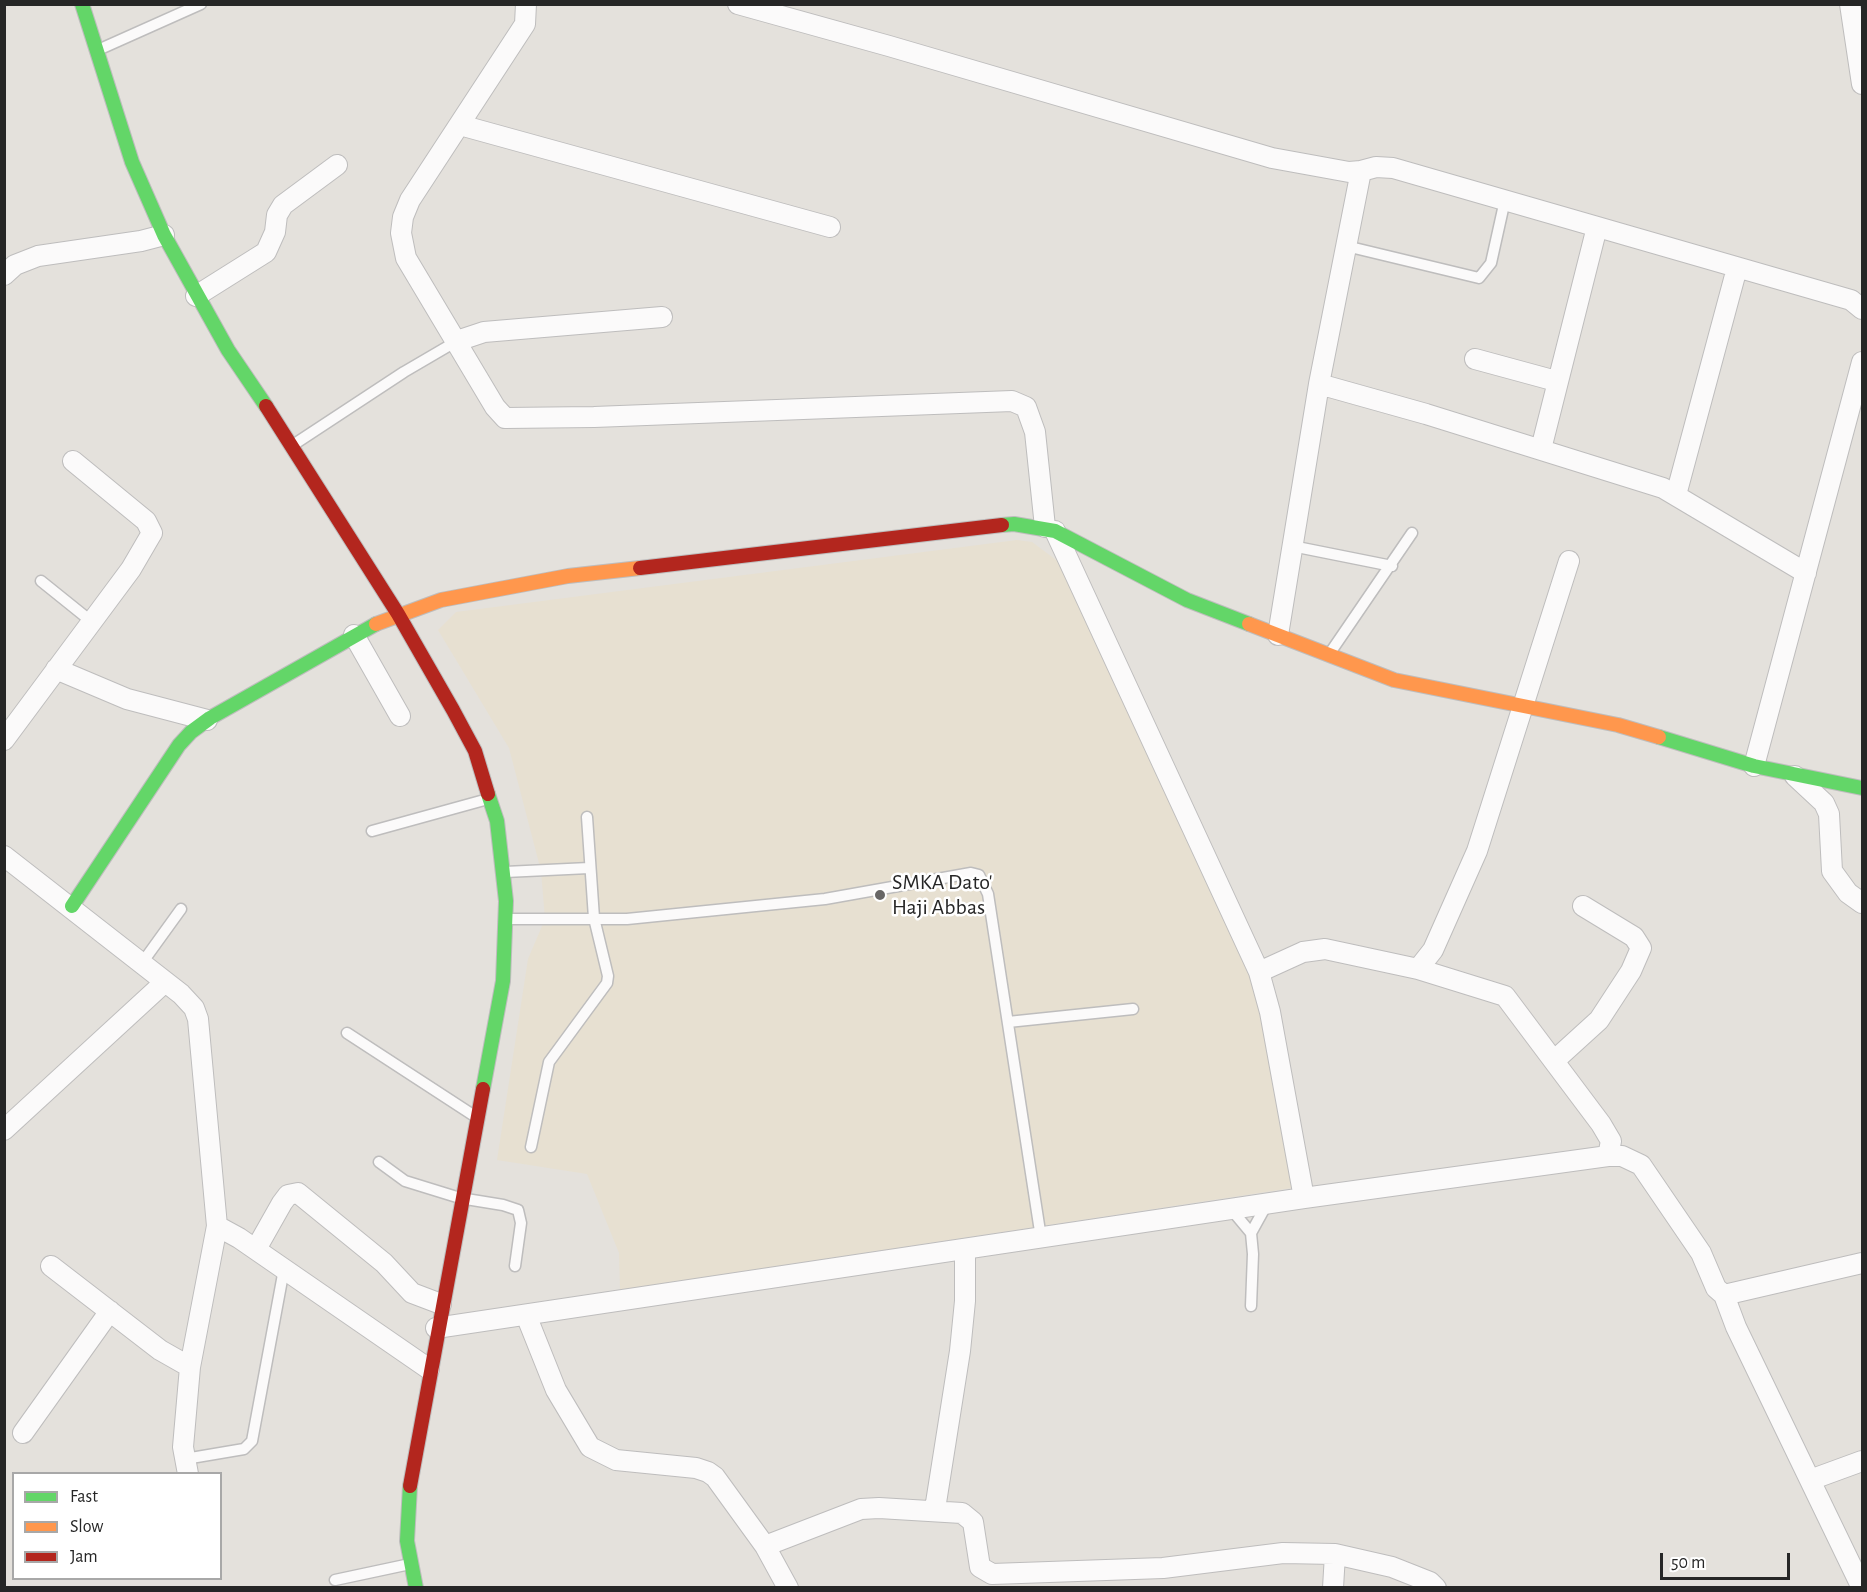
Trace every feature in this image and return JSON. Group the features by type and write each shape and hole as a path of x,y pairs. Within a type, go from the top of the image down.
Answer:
{"street":[{"path":"82,4 95,51 135,169 164,235 228,350 293,445 398,614 475,751 491,799 504,872 505,919 502,981 436,1328 407,1508 410,1564 416,1587"},
{"path":"526,4 525,24 410,200 400,233 406,258 495,406 505,418 511,420 847,406 1020,403 1029,413 1035,432 1050,529 1259,972 1270,1012 1304,1198"},
{"path":"738,4 889,45 1272,158 1349,171 1376,167 1393,168 1851,300 1863,309"},
{"path":"1850,4 1863,84"},
{"path":"459,125 830,227"},
{"path":"196,296 266,252 275,232 277,215 283,205 337,165"},
{"path":"1278,635 1319,384 1361,171"},
{"path":"1541,449 1556,381 1597,227"},
{"path":"4,275 15,265 38,256 141,242 164,235"},
{"path":"1676,495 1737,268"},
{"path":"457,341 484,332 662,316"},
{"path":"1475,359 1556,381"},
{"path":"1754,766 1863,362"},
{"path":"1319,384 1541,449 1663,488 1806,573"},
{"path":"4,740 131,569 152,533 146,521 73,461"},
{"path":"72,906 180,745 207,720 354,635 398,614 441,600 568,576 1014,524 1050,529 1186,600 1328,656 1411,685 1618,725 1754,766 1863,788"},
{"path":"1418,969 1433,950 1477,851 1569,561"},
{"path":"354,635 400,716"},
{"path":"56,669 127,699 207,720"},
{"path":"1793,774 1824,803 1828,814 1832,871 1848,893 1863,903"},
{"path":"4,856 72,906 188,1001 198,1019 217,1226 190,1367 183,1447 186,1466"},
{"path":"1555,1060 1599,1020 1631,971 1641,948 1634,937 1583,906"},
{"path":"1259,972 1303,952 1325,949 1418,969 1505,996 1555,1060 1609,1136 1611,1146 1608,1156"},
{"path":"4,1130 165,982"},
{"path":"436,1328 1304,1198 1608,1156 1622,1156 1641,1165 1701,1253 1716,1288 1724,1295 1736,1327 1862,1587"},
{"path":"256,1250 282,1203 292,1193 298,1193 384,1263 412,1293 441,1304"},
{"path":"217,1226 256,1250 429,1369"},
{"path":"936,1509 960,1351 965,1301 965,1249"},
{"path":"1724,1295 1863,1263"},
{"path":"51,1266 160,1350 190,1367"},
{"path":"23,1433 110,1311"},
{"path":"526,1315 556,1390 590,1447 616,1460 696,1468 708,1472 715,1477 765,1546 788,1587"},
{"path":"1810,1480 1863,1461"},
{"path":"765,1546 861,1509 936,1509 962,1513 969,1517 974,1530 980,1567 992,1574 1163,1568 1283,1553 1335,1554 1392,1567 1430,1582 1436,1587"},
{"path":"1333,1587 1335,1554"}],"lane":[{"path":"95,51 201,4"},
{"path":"1346,246 1479,278 1484,276 1491,264 1505,200"},
{"path":"293,445 404,372 457,341"},
{"path":"1328,656 1392,566 1412,533"},
{"path":"1292,546 1392,566"},
{"path":"41,581 92,622"},
{"path":"372,831 491,799"},
{"path":"531,1147 549,1062 607,983 608,976 594,918 587,817"},
{"path":"504,872 589,868"},
{"path":"505,919 627,919 825,899 971,873 983,879 988,894 1041,1238"},
{"path":"142,963 181,909"},
{"path":"1008,1022 1133,1009"},
{"path":"347,1034 476,1118"},
{"path":"379,1162 405,1181 460,1198 503,1205 518,1210 521,1223 515,1266"},
{"path":"1251,1306 1253,1254 1251,1233 1267,1204"},
{"path":"1231,1209 1251,1233"},
{"path":"186,1466 244,1449 252,1441 284,1269"},
{"path":"335,1580 410,1564"}],"shaded area":[{"name":"SMKA Dato' Haji Abbas","path":"1017,540 1032,542 1059,562 1259,986 1292,1188 620,1290 619,1253 587,1174 497,1160 528,959 545,919 541,871 509,748 438,630 456,612"}],"traffic: fast":[{"path":"82,4 132,162 164,235 228,350 266,406"},
{"path":"1002,525 1014,524 1055,531 1187,600 1249,624"},
{"path":"72,906 179,745 191,732 210,718 376,624"},
{"path":"1659,737 1754,766 1862,788"},
{"path":"483,1089 503,981 506,901 497,821 488,794"},
{"path":"410,1486 407,1541 416,1588"}],"traffic: slow":[{"path":"376,624 441,600 568,576 640,568"},
{"path":"1249,624 1394,680 1618,725 1659,737"}],"traffic: jam":[{"path":"266,406 398,614 453,710 475,751 488,794"},
{"path":"640,568 1002,525"},
{"path":"410,1486 483,1089"}],"place":[{"name":"SMKA Dato' Haji Abbas","path":"880,895"}]}
